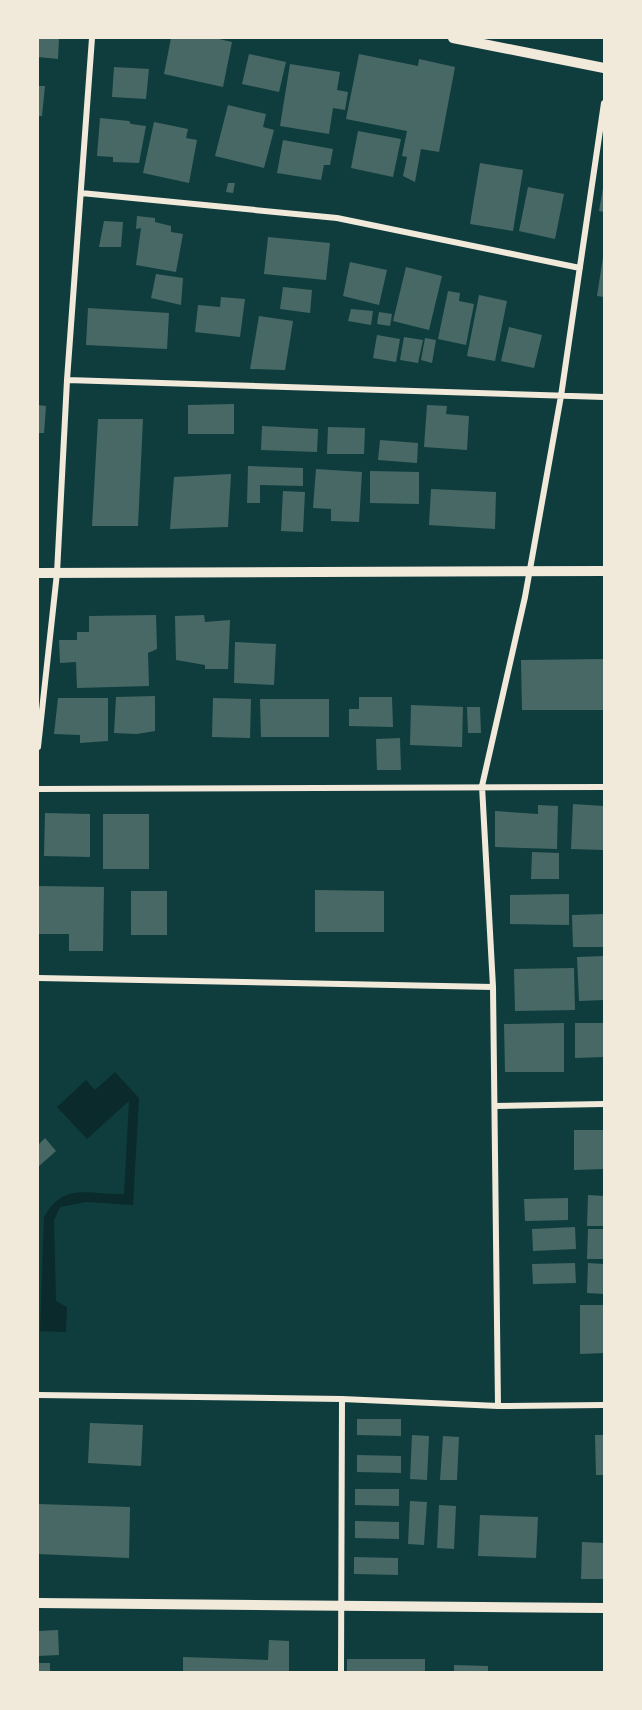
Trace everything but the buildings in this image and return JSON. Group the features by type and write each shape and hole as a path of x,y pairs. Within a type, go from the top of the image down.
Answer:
{"street":[{"path":"38,747 57,573 67,380 92,38"},
{"path":"453,38 604,68"},
{"path":"498,1406 493,987 482,786 530,570 561,396 604,104"},
{"path":"81,193 337,218 579,268"},
{"path":"67,380 604,397"},
{"path":"38,573 604,571"},
{"path":"38,789 604,787"},
{"path":"38,978 493,987"},
{"path":"495,1106 604,1104"},
{"path":"38,1395 342,1399 498,1406 604,1405"},
{"path":"341,1672 342,1399"},
{"path":"38,1603 604,1608"}],"water":[{"path":"115,1072 139,1098 133,1205 86,1202 60,1207 54,1221 56,1301 67,1307 66,1332 40,1331 44,1217 60,1198 69,1194 89,1192 124,1194 129,1101 87,1139 57,1107 86,1080 95,1090"}]}
